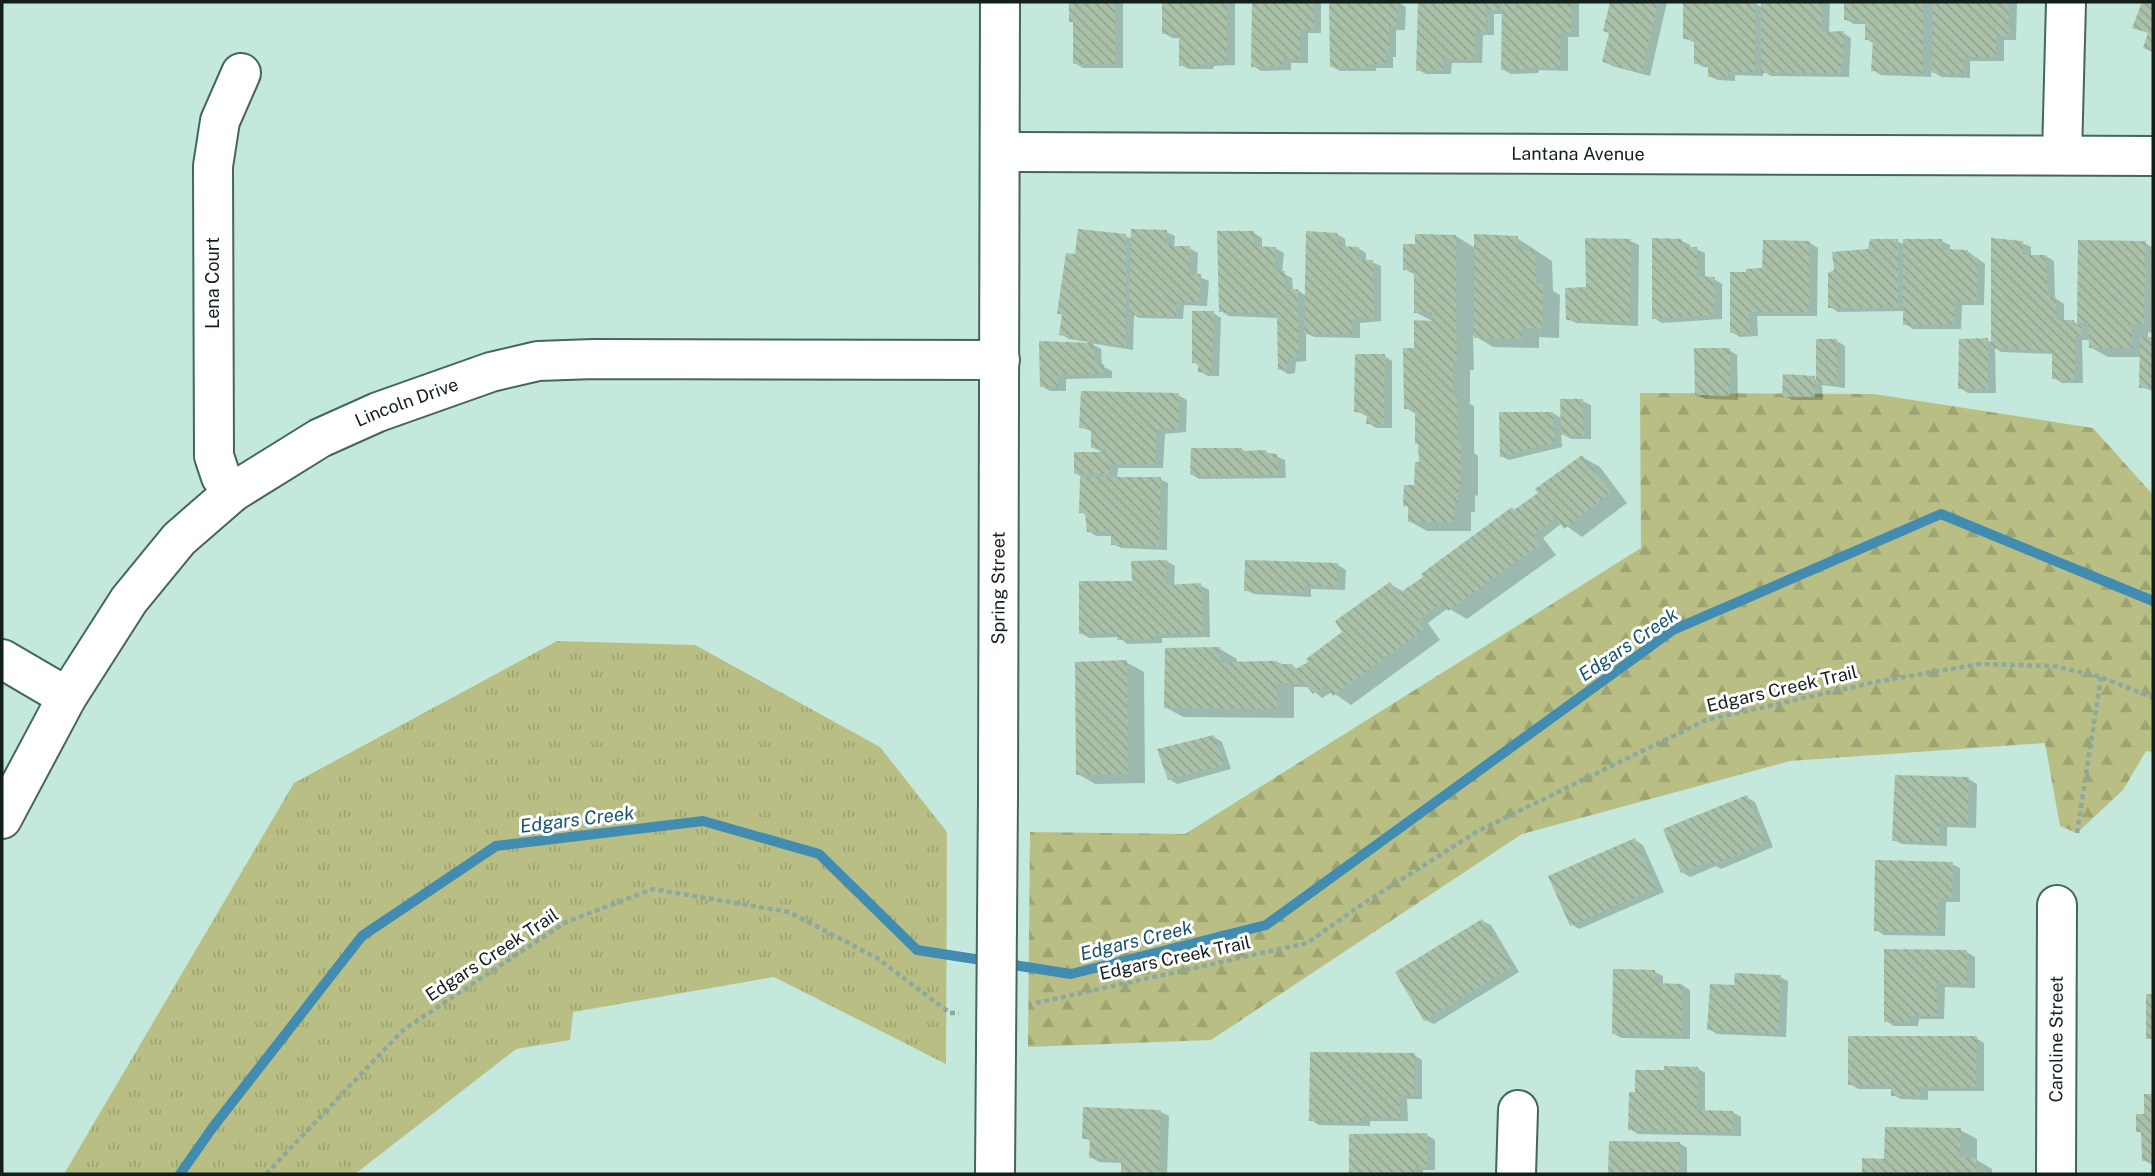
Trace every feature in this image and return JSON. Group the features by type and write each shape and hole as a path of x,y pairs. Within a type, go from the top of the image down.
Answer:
{"street":[{"name":"Spring Street","path":"995,1174 1000,360 999,2"},
{"path":"2062,155 2066,2"},
{"name":"Lena Court","path":"233,492 221,477 214,456 213,166 220,121 241,73"},
{"name":"Lantana Avenue","path":"1000,152 2153,156"},
{"name":"Lincoln Drive","path":"2,819 67,697 129,600 179,539 233,492 320,438 378,412 491,372 538,361 1000,360"},
{"path":"2,659 67,697"},
{"name":"Caroline Street","path":"2056,905 2056,1174"},
{"path":"1516,1174 1518,1110"}],"path":[{"name":"Edgars Creek Trail","path":"267,1174 403,1030 566,922 653,889 789,912 877,958 950,1013 1029,1009 1037,1002 1194,970 1307,943 1358,907 1478,831 1706,720 1875,682 1980,664 2054,666 2101,677 2153,698"},
{"path":"2077,833 2101,677"}],"green space":[{"path":"1640,393 1874,394 2093,428 2153,495 2153,752 2146,751 2123,790 2077,833 2060,826 2045,743 1790,761 1522,834 1211,1040 1028,1047 1030,832 1185,834 1641,548"},
{"path":"557,641 695,645 880,747 947,832 946,1064 774,977 573,1012 570,1040 516,1049 355,1174 64,1174 294,783"}],"building":[{"path":"1069,2 1115,2 1115,64 1073,64 1073,22 1069,22"},
{"path":"1162,2 1227,2 1227,62 1179,66 1179,34 1162,34"},
{"path":"1252,2 1313,2 1314,29 1300,29 1300,59 1283,59 1283,66 1251,67"},
{"path":"1329,2 1398,2 1397,26 1389,26 1389,53 1386,53 1386,64 1369,64 1368,68 1330,67"},
{"path":"1418,2 1500,2 1500,10 1486,10 1486,32 1475,31 1474,60 1444,59 1443,70 1416,71"},
{"path":"1502,2 1571,2 1571,33 1560,33 1560,68 1501,70"},
{"path":"1610,2 1658,2 1642,73 1602,62 1609,33 1603,31"},
{"path":"1683,2 1755,2 1755,72 1727,72 1728,77 1708,77 1708,64 1694,64 1694,40 1683,39"},
{"path":"1761,2 1822,2 1822,32 1844,31 1841,73 1761,73"},
{"path":"1844,2 1923,2 1923,74 1871,71 1873,40 1865,40 1865,21 1844,20"},
{"path":"1933,2 2009,2 2009,36 1996,36 1996,57 1963,57 1963,74 1932,73"},
{"path":"2142,2 2153,2 2153,52 2143,48 2148,33 2132,28"},
{"path":"1078,229 1126,234 1126,347 1059,335 1062,314 1057,314 1066,253 1075,254"},
{"path":"1131,229 1167,230 1166,246 1190,246 1189,274 1201,274 1199,302 1176,302 1176,316 1129,315"},
{"path":"1217,231 1254,231 1254,246 1276,247 1274,271 1285,271 1285,289 1298,289 1298,357 1288,358 1287,369 1278,370 1277,314 1219,312"},
{"path":"1306,231 1337,233 1338,246 1359,247 1358,260 1373,260 1374,318 1352,319 1352,334 1304,334"},
{"path":"1415,234 1456,235 1457,361 1453,361 1453,395 1457,395 1461,487 1458,487 1454,522 1408,522 1408,506 1403,506 1404,485 1414,485 1415,462 1419,462 1418,444 1415,444 1415,409 1404,409 1403,348 1414,348 1414,320 1432,321 1432,312 1414,313 1414,270 1403,270 1403,244 1415,244"},
{"path":"1474,234 1518,236 1519,249 1535,249 1536,283 1543,284 1542,329 1522,328 1522,339 1474,338"},
{"path":"1585,238 1631,239 1630,323 1566,320 1565,288 1586,287"},
{"path":"1652,238 1682,239 1682,247 1697,247 1697,276 1715,277 1714,315 1652,319"},
{"path":"1991,238 2023,241 2023,255 2046,255 2048,297 2056,297 2057,320 2074,320 2074,325 2082,325 2081,336 2075,337 2075,380 2052,379 2052,351 1991,348"},
{"path":"1870,239 1898,239 1898,307 1828,308 1828,273 1834,270 1832,252 1868,249"},
{"path":"1903,239 1942,239 1942,249 1968,250 1968,257 1977,257 1977,301 1954,301 1954,325 1903,325"},
{"path":"1763,240 1810,241 1809,312 1749,312 1750,333 1730,333 1730,272 1762,268"},
{"path":"2078,240 2146,241 2144,324 2131,324 2133,348 2089,348 2088,323 2077,323"},
{"path":"1192,311 1214,311 1212,373 1198,372 1198,363 1192,363"},
{"path":"2140,337 2153,337 2153,387 2139,388"},
{"path":"1988,338 1988,389 1958,389 1959,339"},
{"path":"1816,339 1837,339 1837,385 1816,383"},
{"path":"1039,341 1094,343 1095,363 1104,364 1104,374 1058,375 1058,387 1040,387"},
{"path":"1694,348 1730,348 1730,396 1695,395"},
{"path":"1355,354 1385,354 1384,424 1366,424 1367,413 1354,412"},
{"path":"1783,374 1815,376 1815,397 1782,397"},
{"path":"1081,391 1179,393 1178,428 1157,430 1155,464 1110,464 1109,474 1074,474 1074,452 1106,452 1107,449 1091,448 1091,429 1079,428"},
{"path":"1560,399 1583,399 1584,436 1561,435"},
{"path":"1499,412 1553,412 1554,443 1500,457"},
{"path":"1191,448 1266,450 1266,453 1277,454 1278,475 1190,475"},
{"path":"1582,455 1611,492 1564,529 1556,518 1533,535 1540,545 1448,611 1442,603 1417,620 1424,629 1333,696 1325,686 1313,694 1304,683 1277,683 1277,709 1164,708 1165,648 1220,647 1220,662 1277,661 1277,664 1292,664 1296,669 1342,632 1335,621 1390,582 1398,594 1512,507 1514,510 1538,493 1535,489"},
{"path":"1080,477 1161,477 1159,546 1111,545 1111,532 1087,532 1085,513 1079,513"},
{"path":"1167,560 1166,585 1201,583 1203,634 1155,634 1155,639 1117,640 1117,633 1079,634 1079,581 1132,581 1131,561"},
{"path":"1245,560 1338,563 1337,587 1304,585 1303,593 1244,591"},
{"path":"1127,660 1128,774 1076,775 1075,662"},
{"path":"1214,735 1224,765 1168,780 1157,749"},
{"path":"1895,775 1969,777 1968,824 1940,823 1939,842 1892,841"},
{"path":"1747,795 1766,843 1711,865 1709,861 1681,873 1663,829"},
{"path":"1635,838 1657,888 1570,926 1548,876"},
{"path":"1875,860 1953,862 1952,898 1938,898 1937,932 1874,931"},
{"path":"1482,919 1512,967 1424,1021 1395,972"},
{"path":"1884,949 1967,950 1967,984 1937,983 1937,1016 1911,1015 1910,1022 1884,1022"},
{"path":"1613,969 1655,970 1655,983 1682,984 1682,1035 1612,1034"},
{"path":"1735,973 1781,975 1778,1034 1707,1030 1710,984 1734,985"},
{"path":"2146,994 2153,994 2153,1039 2146,1039"},
{"path":"1848,1036 1977,1036 1976,1087 1920,1087 1920,1096 1891,1096 1891,1086 1848,1085"},
{"path":"1310,1052 1415,1053 1414,1095 1400,1096 1400,1118 1362,1117 1362,1122 1309,1121"},
{"path":"1664,1066 1698,1067 1697,1110 1733,1111 1733,1132 1628,1130 1629,1092 1635,1092 1635,1070 1664,1070"},
{"path":"2144,1094 2153,1094 2153,1161 2142,1161 2141,1132 2136,1132 2136,1114 2144,1114"},
{"path":"1083,1107 1161,1110 1159,1174 1121,1174 1121,1159 1089,1158 1090,1139 1082,1139"},
{"path":"1885,1127 1961,1128 1960,1157 1976,1158 1976,1174 1862,1174 1862,1158 1884,1159"},
{"path":"1427,1133 1427,1167 1415,1167 1415,1174 1349,1174 1349,1134"},
{"path":"1609,1141 1680,1142 1679,1174 1608,1174"}],"waterway":[{"name":"Edgars Creek","path":"180,1174 213,1127 362,936 496,846 703,821 819,854 917,950 1071,974 1266,925 1673,630 1941,514 2153,601"}]}
